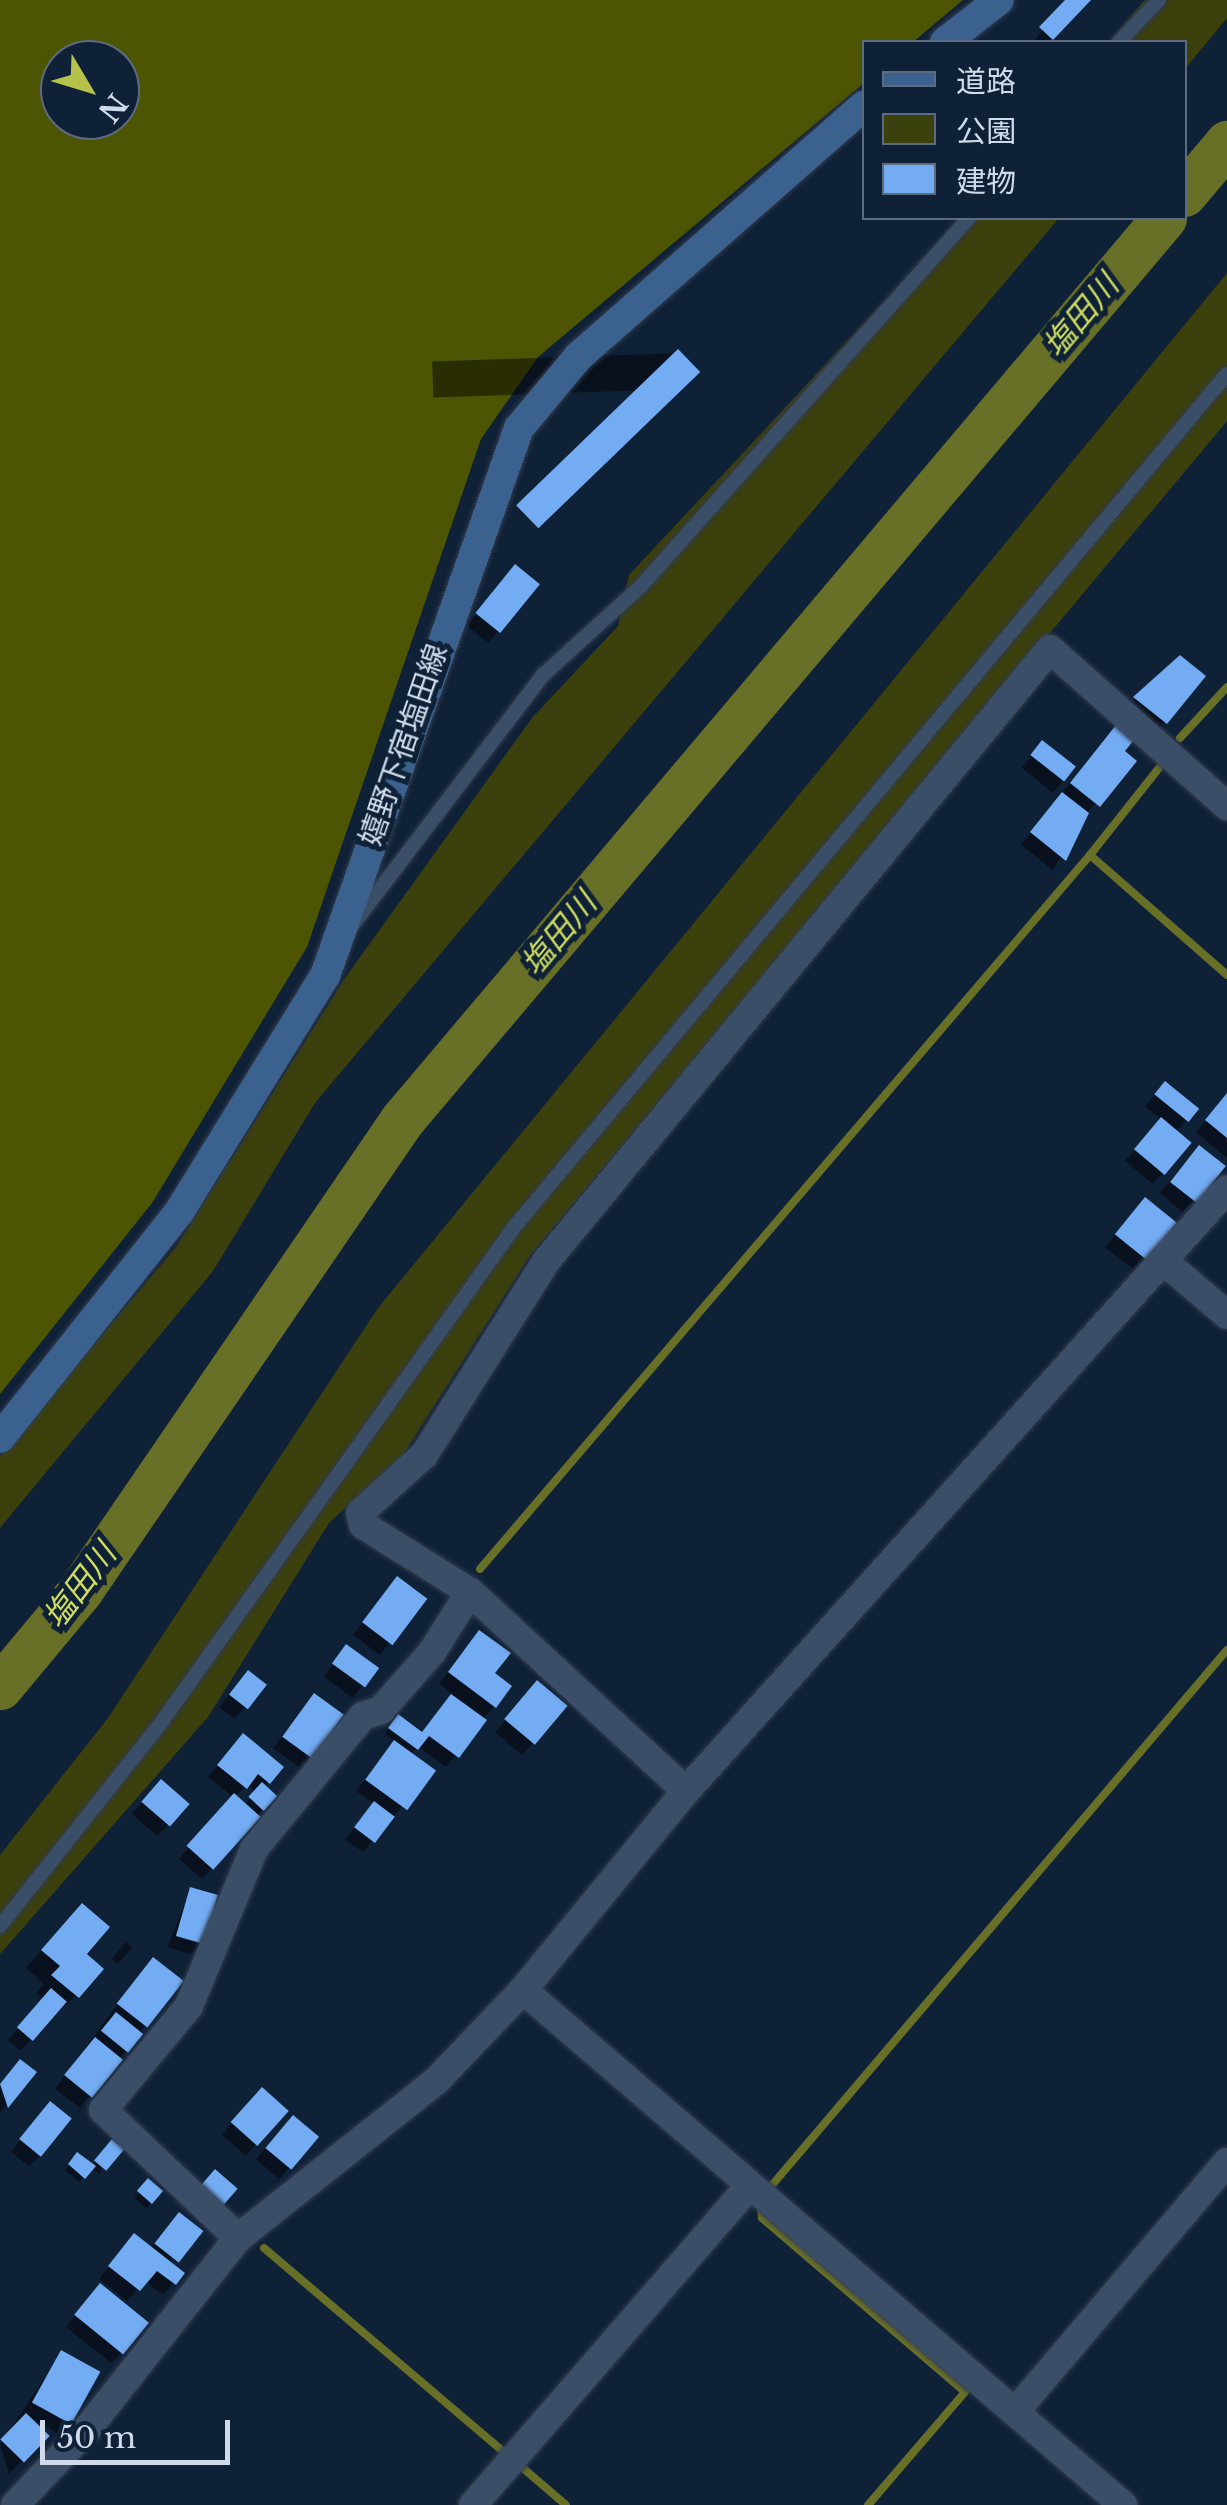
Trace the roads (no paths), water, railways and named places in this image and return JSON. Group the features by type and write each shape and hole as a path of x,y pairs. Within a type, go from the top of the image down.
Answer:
{"main road":[{"path":"948,40 999,0"},
{"name":"嬉野下宿塩田線","path":"0,1438 180,1212 344,935 384,796 519,428 578,356 862,108"}],"street":[{"path":"686,1791 470,1592 364,1525 360,1513 424,1455 547,1260 1050,649 1227,806"},
{"path":"15,2505 238,2238 437,2080 523,1990 686,1791 1166,1262 1227,1189"},
{"path":"1166,1262 1227,1315"},
{"path":"238,2238 103,2110 189,2006 254,1849 363,1716 381,1710 432,1652 470,1592"},
{"path":"523,1990 1124,2505"},
{"path":"1015,2412 1227,2162"},
{"path":"473,2505 760,2194"}],"lane":[{"path":"1121,40 1159,0"},
{"path":"344,935 544,675 640,586 967,220"},
{"path":"0,1926 161,1723 515,1226 1227,374"}],"waterway":[{"name":"塩田川","path":"1187,190 1227,143"},
{"name":"塩田川","path":"0,1687 80,1591 402,1120 1162,220"},
{"path":"1180,738 1227,687"},
{"path":"1159,768 1090,855 1227,975"},
{"path":"480,1569 1090,855"},
{"path":"767,2191 1227,1650"},
{"path":"761,2203 762,2218 965,2392 868,2505"},
{"path":"264,2248 501,2450"},
{"path":"524,2469 566,2505"}]}
